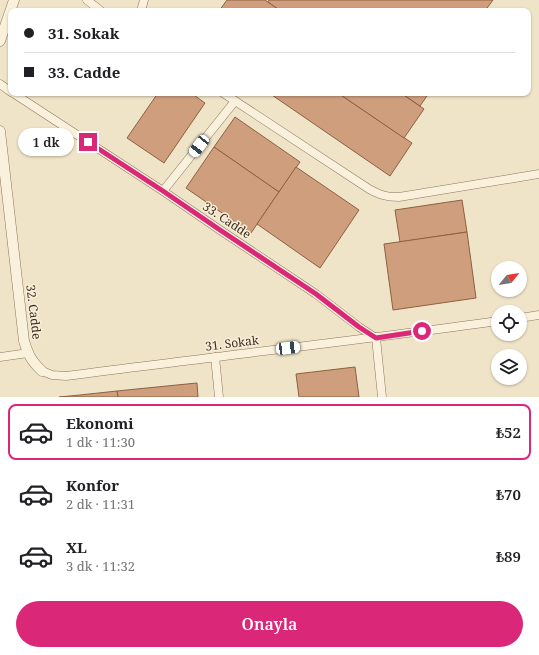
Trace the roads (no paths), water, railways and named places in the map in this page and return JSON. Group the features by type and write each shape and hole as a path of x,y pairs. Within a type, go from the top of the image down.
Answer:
{"street":[{"path":"87,0 97,8"},
{"path":"0,40 8,17"},
{"name":"33. Cadde","path":"18,96 316,294 376,338"},
{"path":"227,96 369,189 386,197 399,197 539,174"},
{"path":"163,191 235,101"},
{"name":"32. Cadde","path":"0,131 24,341 34,364 42,371"},
{"path":"527,317 539,315"},
{"name":"31. Sokak","path":"42,371 52,375 66,376 376,338 491,322"},
{"path":"376,338 382,397"},
{"path":"0,357 28,353"},
{"path":"215,357 219,397"}]}
